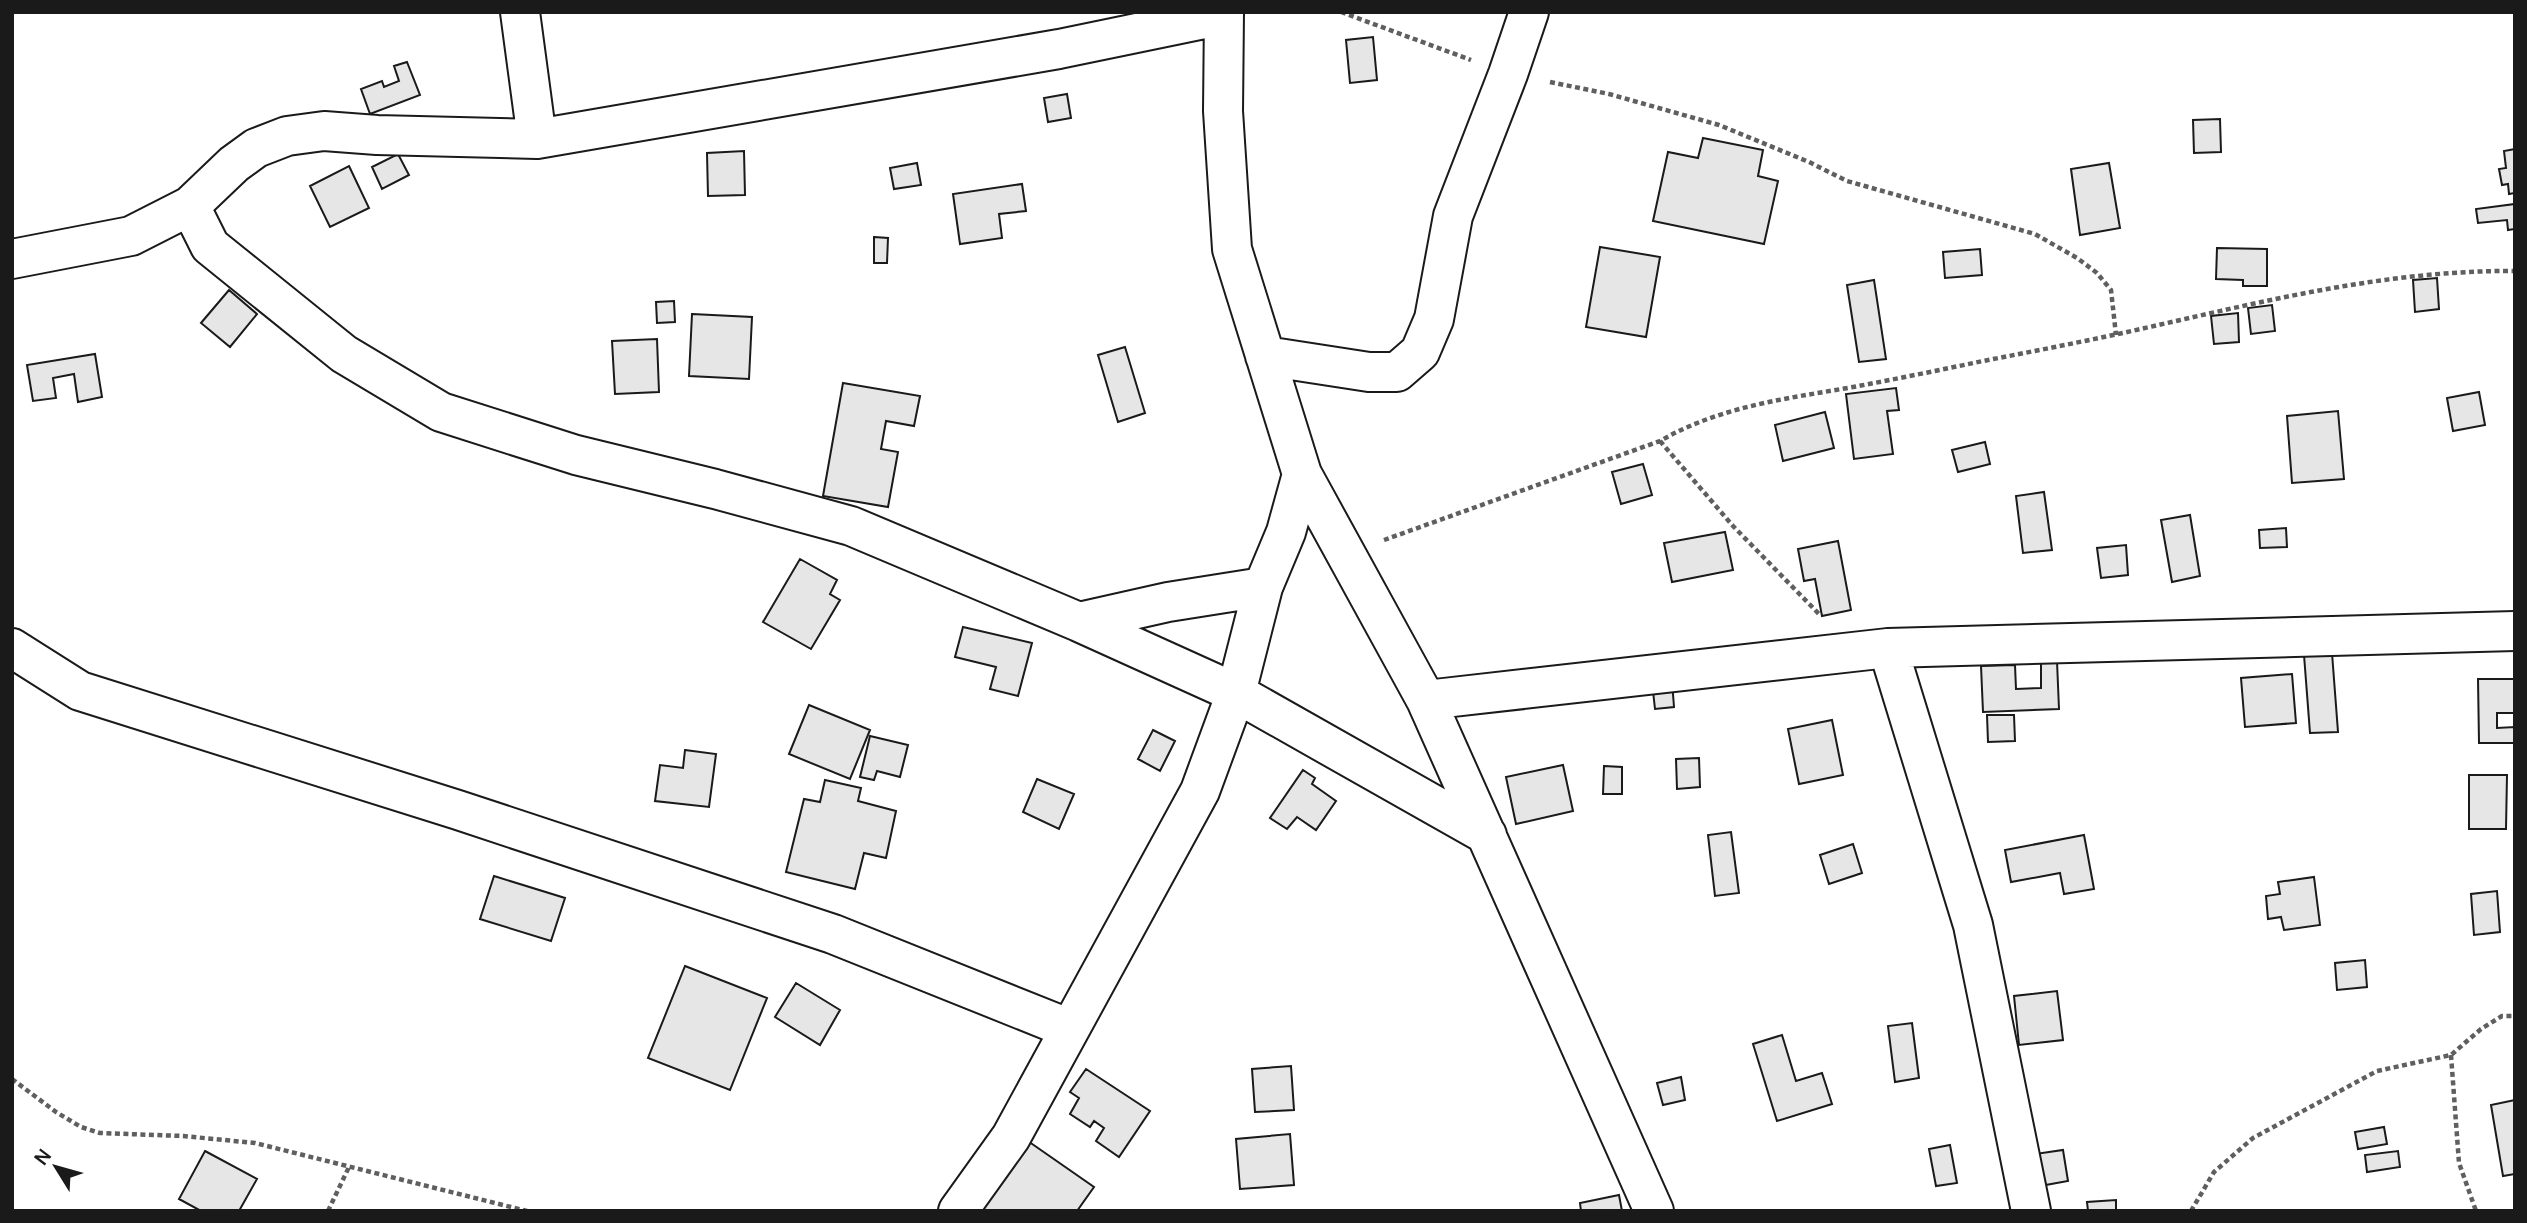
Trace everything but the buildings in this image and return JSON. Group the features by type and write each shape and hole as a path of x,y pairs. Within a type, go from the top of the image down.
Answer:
{"street":[{"path":"520,12 537,139"},
{"path":"1265,356 1369,372 1397,372 1420,352 1434,319 1454,216 1529,12"},
{"path":"12,259 131,236 190,206 256,148 287,136 324,131 537,139 1059,49 1224,14 1223,111 1232,249 1302,474 1426,700 1654,1211"},
{"path":"190,206 210,246 344,354 441,412 576,455 851,526 1079,622 1236,693 1487,835"},
{"path":"958,1211 1012,1137 1200,790 1236,693 1263,587 1286,532 1302,474"},
{"path":"1079,622 1168,602 1263,587"},
{"path":"1426,700 1873,650 2515,631"},
{"path":"12,648 79,691 458,810 833,934 1070,1028"},
{"path":"1873,650 1973,925 2031,1211"}],"path":[{"path":"1341,12 1508,74 1609,94 1719,125 1847,181 2035,234 2077,258 2097,273 2111,290 2116,335"},
{"path":"1348,554 1660,441 1688,425 1747,405 1869,384 2116,335 2250,304 2384,278 2515,271"},
{"path":"1660,441 1733,526 1873,650"},
{"path":"2191,1211 2214,1172 2253,1138 2377,1071 2451,1055 2481,1028 2502,1016 2515,1016"},
{"path":"2451,1055 2459,1163 2476,1211"},
{"path":"12,1079 81,1128 100,1133 183,1136 255,1143 527,1211"},
{"path":"328,1211 349,1167"}]}
